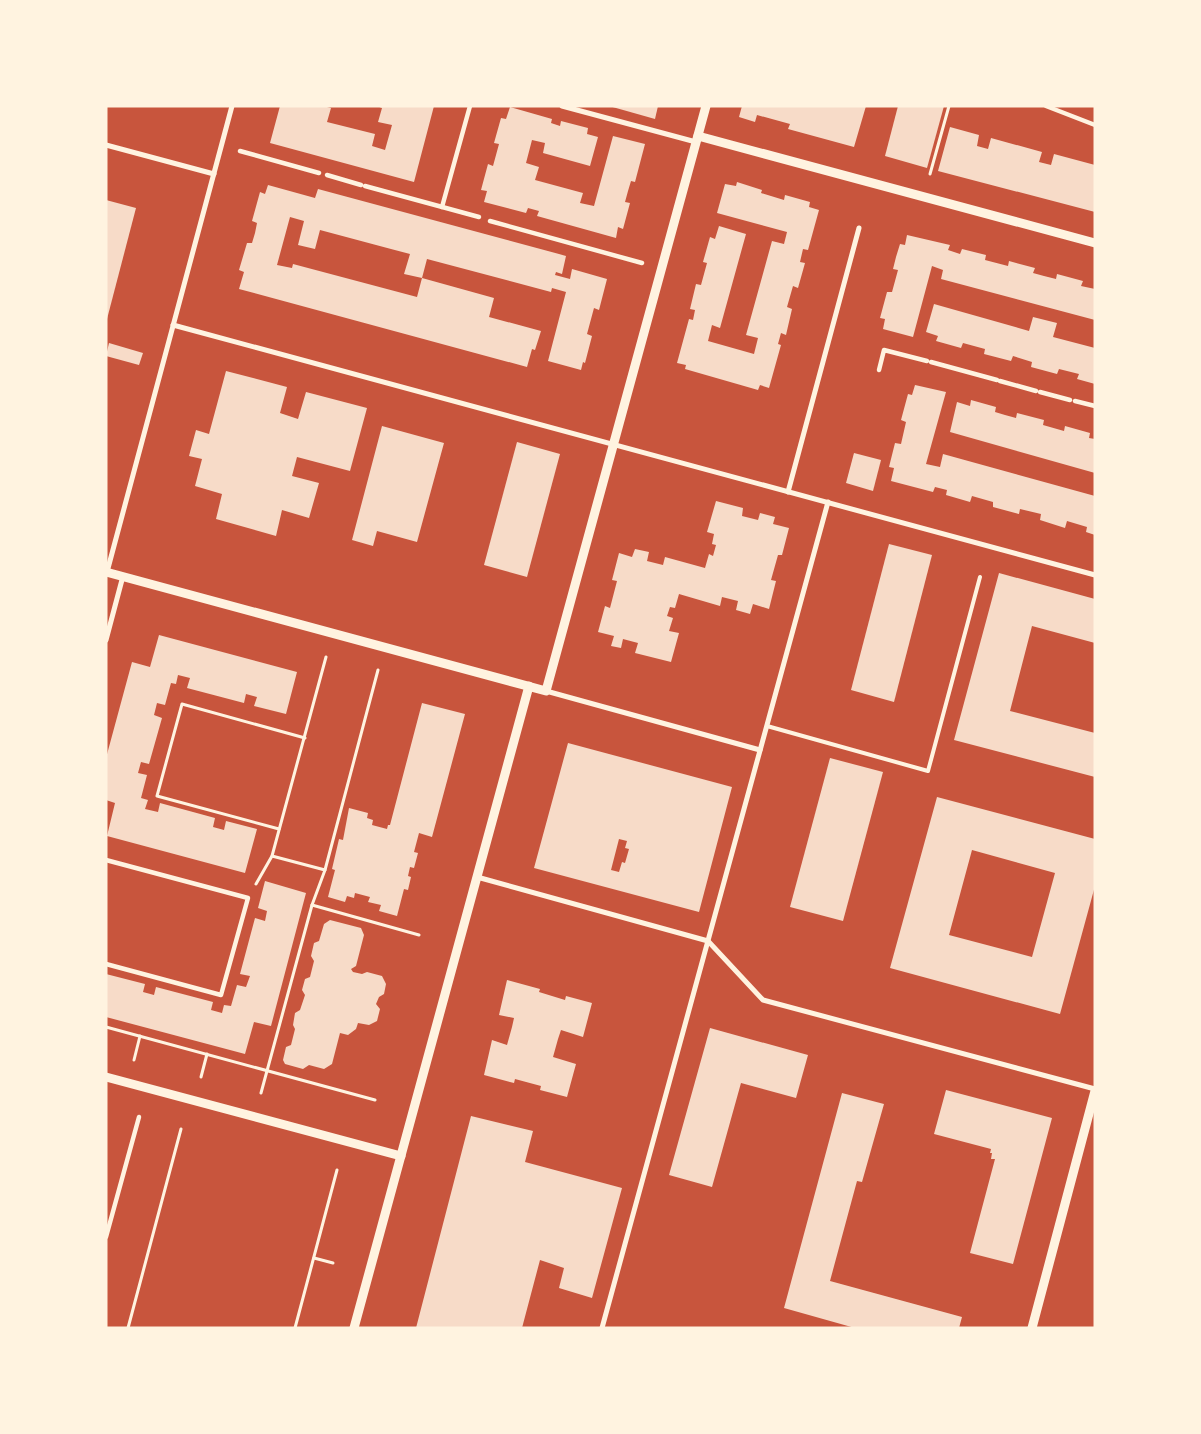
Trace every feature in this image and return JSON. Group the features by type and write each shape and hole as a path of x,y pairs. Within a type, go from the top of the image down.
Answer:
{"street":[{"path":"232,106 106,572 760,750"},
{"path":"442,208 470,106"},
{"path":"562,106 697,139 1095,244"},
{"path":"546,691 706,106"},
{"path":"1046,106 1095,125"},
{"path":"106,145 214,174"},
{"path":"240,151 318,173"},
{"path":"327,175 479,217"},
{"path":"490,221 642,263"},
{"path":"788,492 860,228"},
{"path":"173,325 1095,574"},
{"path":"879,370 884,350 1095,406"},
{"path":"602,1328 828,502"},
{"path":"106,640 123,576"},
{"path":"354,1328 529,686"},
{"path":"106,860 248,898 221,995 106,964"},
{"path":"477,877 708,941 763,1000 1095,1090 1032,1328"},
{"path":"106,1077 401,1156"},
{"path":"106,1237 139,1117"}],"lane":[{"path":"767,726 928,771 980,577"}],"path":[{"path":"930,174 948,106"},
{"path":"248,898 272,856 326,657"},
{"path":"261,1093 312,905 325,870 378,670"},
{"path":"280,829 157,796 182,704 304,738"},
{"path":"272,856 325,870"},
{"path":"312,905 419,935"},
{"path":"106,1027 375,1100"},
{"path":"134,1060 140,1036"},
{"path":"201,1077 207,1054"},
{"path":"128,1328 181,1129"},
{"path":"296,1328 338,1170"},
{"path":"314,1258 332,1263"}],"building":[{"path":"280,106 323,106 331,108 327,122 375,134 372,146 385,150 392,125 378,122 382,108 377,106 434,106 414,182 270,143"},
{"path":"609,106 658,106 655,119"},
{"path":"742,106 866,106 854,147 788,129 790,124 757,115 755,122 739,117"},
{"path":"898,106 944,106 927,168 885,156"},
{"path":"510,107 552,119 551,123 560,126 561,121 588,128 587,134 598,137 590,166 543,153 545,143 532,140 526,163 539,167 535,180 583,193 580,203 594,206 613,136 645,144 635,182 631,181 625,202 630,203 623,229 618,227 616,238 537,216 539,211 528,208 526,213 484,202 487,191 481,190 488,164 493,166 499,144 494,143 501,118 506,119"},
{"path":"950,127 979,135 977,146 988,149 991,138 1042,152 1039,162 1051,165 1054,154 1095,165 1095,212 938,171"},
{"path":"737,182 762,190 761,193 784,200 785,195 810,202 809,207 819,210 808,250 803,249 800,262 805,263 798,288 793,286 787,307 792,309 786,335 781,333 778,344 781,345 769,388 760,385 758,390 685,369 686,365 677,363 689,319 693,320 695,310 690,309 696,284 701,285 707,263 703,262 710,237 715,239 719,226 746,234 720,328 712,325 708,341 754,354 758,338 746,335 772,241 784,244 787,232 717,213 725,184 736,186"},
{"path":"268,185 315,198 318,189 559,254 566,256 562,274 556,272 555,275 570,279 572,269 607,279 599,310 594,308 587,334 592,336 585,363 583,362 581,370 548,361 566,292 552,288 551,292 427,259 422,278 494,298 489,317 541,331 535,350 532,349 527,367 239,289 244,272 239,270 247,243 252,243 255,233 257,223 252,221 260,192 265,194","holes":["290,217 304,221 298,245 315,249 320,230 410,254 404,274 422,278 417,297 293,264 292,268 277,265"]},
{"path":"106,200 136,208 107,319 106,318"},
{"path":"907,235 950,245 948,250 960,254 962,249 986,255 985,260 1008,266 1009,261 1035,268 1033,273 1044,276 1056,279 1057,274 1083,281 1081,286 1095,289 1095,320 941,279 943,270 932,266 913,337 883,329 885,319 880,318 887,292 892,292 898,270 893,269 900,244 905,245"},
{"path":"934,304 1029,331 1033,317 1057,323 1053,337 1095,348 1095,384 1077,379 1079,374 1059,369 1057,374 1031,367 1032,362 1013,356 1011,361 984,354 985,349 963,343 961,348 936,341 938,336 926,332"},
{"path":"109,343 143,353 139,365 106,356"},
{"path":"226,371 287,387 280,413 298,419 306,392 367,408 350,471 297,457 292,476 319,483 309,518 282,510 276,536 216,519 222,494 195,486 202,459 189,456 196,430 209,434"},
{"path":"915,385 946,392 926,464 940,467 943,454 1095,496 1095,535 1086,532 1087,527 1067,521 1065,528 1040,520 1041,514 1020,509 1019,514 993,507 993,502 972,496 970,502 946,495 947,490 935,487 933,492 891,481 894,468 889,467 895,443 901,444 906,422 901,420 908,394 912,395"},
{"path":"971,400 996,407 995,412 1005,415 1016,418 1017,413 1044,420 1043,425 1064,431 1065,426 1090,433 1089,438 1095,439 1095,473 950,432 957,402 970,406"},
{"path":"382,426 444,443 417,542 377,531 373,546 352,540"},
{"path":"517,442 560,454 527,577 484,565"},
{"path":"854,453 881,460 873,491 846,483"},
{"path":"716,501 743,508 742,516 758,520 760,513 775,517 773,524 789,528 782,555 778,555 771,580 776,581 769,609 753,604 750,614 736,610 738,601 722,597 720,606 679,594 675,608 670,607 667,616 673,618 669,631 679,633 671,662 635,653 638,643 623,639 621,648 611,646 614,636 598,632 605,606 610,608 617,581 612,580 619,553 632,557 635,549 649,552 647,561 663,565 665,557 705,568 709,554 713,556 716,545 712,544 714,534 707,532"},
{"path":"889,544 932,555 894,702 851,690"},
{"path":"999,573 1095,599 1095,643 1032,626 1010,711 1095,733 1095,777 954,740"},
{"path":"159,635 297,672 286,714 254,706 257,697 246,694 244,703 187,688 190,678 178,675 176,684 171,683 165,705 157,703 154,715 162,718 149,764 141,762 138,773 147,775 141,798 148,800 145,809 158,812 160,803 215,818 213,827 224,830 226,821 257,829 245,873 107,836 115,803 106,800 106,758 132,662 150,667"},
{"path":"422,703 465,714 432,837 419,833 414,852 418,853 414,868 410,867 408,876 411,877 408,890 404,889 397,916 379,911 381,905 368,902 370,897 355,893 354,898 347,896 345,902 328,897 335,870 332,869 339,839 343,840 349,808 368,813 367,818 373,820 372,825 387,829 388,825 390,825"},
{"path":"568,743 732,787 699,912 534,868","holes":["619,839 627,841 625,848 629,849 625,863 622,862 619,872 611,870"]},
{"path":"830,758 883,772 843,921 790,907"},
{"path":"937,797 1095,839 1095,886 1060,1014 890,968","holes":["972,850 1055,873 1032,957 949,935"]},
{"path":"265,881 306,893 271,1026 254,1022 245,1054 106,1017 106,974 145,984 143,992 154,995 156,987 213,1002 211,1010 222,1013 224,1005 231,1006 237,985 246,987 250,976 240,974 255,918 265,921 267,911 258,908"},
{"path":"330,920 361,928 364,935 356,966 351,969 353,972 362,974 367,972 382,976 386,984 384,994 379,997 376,1004 380,1009 377,1021 369,1025 358,1023 356,1029 348,1035 340,1033 332,1064 324,1069 309,1065 303,1069 285,1064 283,1060 286,1047 291,1045 295,1029 293,1025 295,1013 300,1010 305,995 302,990 305,979 310,977 314,961 311,956 314,943 319,941 324,924"},
{"path":"507,980 540,989 539,992 565,1000 566,996 592,1003 583,1037 561,1030 553,1057 576,1064 567,1097 540,1090 541,1086 515,1079 514,1083 484,1075 492,1040 507,1045 512,1027 514,1018 499,1015"},
{"path":"710,1028 808,1055 796,1098 741,1083 712,1187 669,1175"},
{"path":"946,1090 1052,1118 1013,1264 970,1253 995,1159 991,1159 991,1149 934,1134"},
{"path":"842,1093 884,1104 862,1182 857,1181 830,1281 962,1317 959,1328 855,1328 784,1308"},
{"path":"471,1116 533,1131 525,1162 622,1188 592,1298 559,1288 564,1268 540,1260 522,1328 416,1328"}]}
